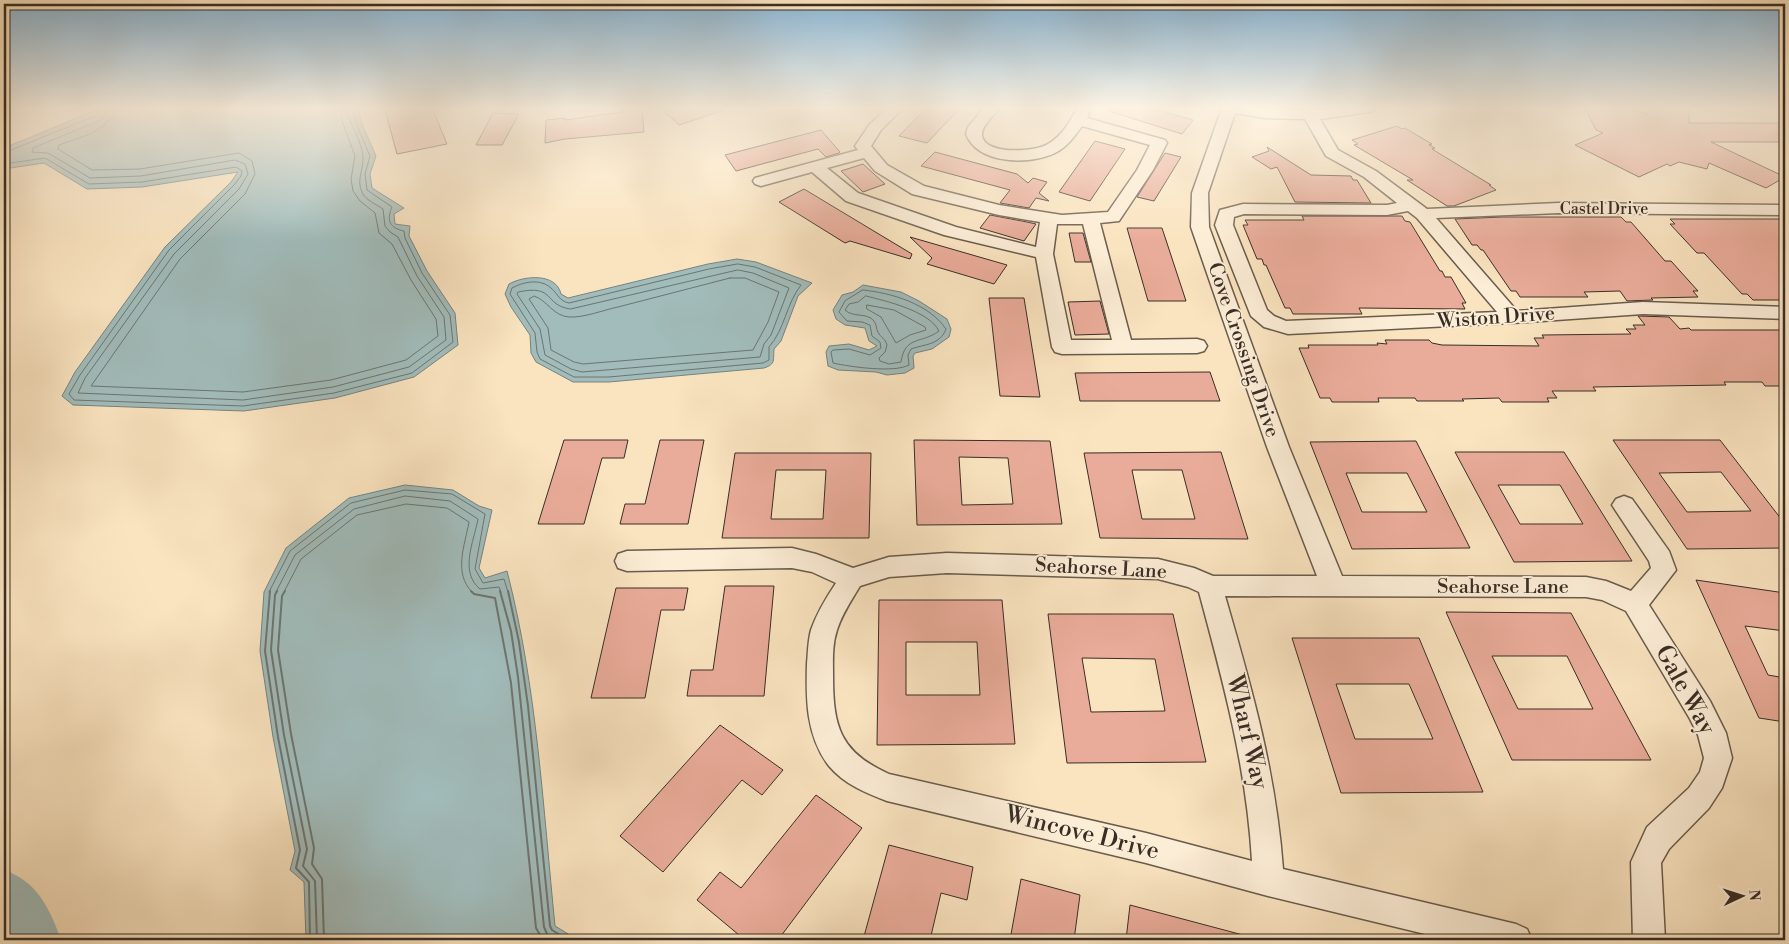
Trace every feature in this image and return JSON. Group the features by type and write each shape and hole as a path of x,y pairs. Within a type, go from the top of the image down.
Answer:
{"street":[{"path":"761,181 868,152"},
{"path":"868,152 881,168 918,190 999,210 1062,220 1113,217 1145,170 1155,152"},
{"path":"998,152 1036,155 1044,152"},
{"name":"Cove Crossing Drive","path":"1214,152 1200,192 1200,227 1278,447 1334,587"},
{"path":"1331,152 1370,174 1418,210 1512,317"},
{"path":"815,166 852,197 950,231 1044,254"},
{"name":"Castel Drive","path":"1241,270 1224,225 1224,219 1231,212 1243,210 1785,210"},
{"path":"1049,218 1044,254 1062,347 1198,346"},
{"path":"1090,218 1123,346"},
{"name":"Wiston Drive","path":"1241,270 1262,318 1270,323 1288,328 1512,317 1643,308 1785,313"},
{"path":"1624,505 1660,558 1664,570 1635,604"},
{"path":"627,562 792,558 825,565 851,579"},
{"name":"Seahorse Lane","path":"851,579 889,567 947,563 1158,569 1194,578 1210,586 1586,587 1606,591 1635,604"},
{"name":"Wincove Drive","path":"851,579 823,631 819,686 820,702 826,735 833,750 854,772 867,780 887,787 1146,848 1268,881 1516,940"},
{"name":"Wharf Way","path":"1210,586 1237,686 1258,776 1266,833 1268,881"},
{"name":"Gale Way","path":"1635,604 1712,732 1718,758 1712,778 1699,798 1658,838 1646,862 1649,940"}],"water":[{"path":"4,152 374,152 376,156 370,174 372,188 404,208 394,214 395,224 410,226 409,236 427,271 455,313 458,345 414,377 335,398 244,411 73,405 62,396 75,372 165,247 231,182 238,172 142,187 87,189 44,163 4,169"},
{"path":"737,259 756,262 812,283 798,296 781,341 774,349 773,361 764,368 609,382 573,382 536,362 531,353 530,335 511,307 505,294 509,284 515,281 538,278 553,282 561,294 568,298 708,264"},
{"path":"863,285 901,292 919,301 947,319 951,329 949,337 932,349 915,353 913,356 914,368 905,373 887,375 876,372 838,370 828,366 826,352 829,346 849,344 869,350 877,346 869,341 865,328 845,325 836,319 833,310 842,295 853,292"},
{"path":"405,485 453,490 479,506 492,510 479,568 485,578 507,571 525,659 538,747 555,926 578,940 306,940 304,882 290,870 295,851 273,737 260,651 264,592 286,548 349,498"}],"building":[{"path":"736,152 807,152 736,171 725,155"},
{"path":"821,152 840,152 839,153 826,157"},
{"path":"935,152 1017,174 1028,183 1033,178 1047,182 1039,193 1049,201 1036,198 1029,208 1000,203 1010,190 921,166"},
{"path":"1087,152 1123,152 1090,201 1059,192"},
{"path":"1266,152 1275,152 1311,175 1351,176 1353,180 1357,180 1371,203 1295,202 1277,167 1271,169 1252,157"},
{"path":"1366,152 1437,152 1491,185 1489,185 1496,190 1454,206 1447,206 1407,180 1413,180"},
{"path":"1589,152 1732,152 1785,177 1766,188 1709,163 1707,169 1679,162 1670,166 1667,164 1639,177"},
{"path":"1165,153 1181,157 1154,201 1137,197"},
{"path":"863,164 885,184 863,192 841,171"},
{"path":"804,189 912,254 910,259 850,241 845,243 779,202"},
{"path":"990,215 1036,224 1024,241 980,228"},
{"path":"1302,216 1402,216 1405,221 1410,222 1440,271 1442,271 1445,277 1451,277 1466,303 1462,303 1465,309 1359,308 1362,314 1293,314 1290,308 1285,308 1266,265 1264,265 1262,259 1257,259 1243,225 1248,225 1245,220 1304,220"},
{"path":"1621,217 1626,222 1631,222 1665,261 1671,261 1698,291 1693,291 1698,297 1651,298 1653,300 1627,301 1620,291 1584,292 1588,297 1520,297 1516,291 1511,291 1483,250 1477,245 1472,245 1455,219"},
{"path":"1670,219 1785,219 1785,300 1753,300 1747,294 1742,294 1704,253 1697,253 1670,224 1675,224"},
{"path":"1127,228 1162,228 1186,301 1148,301"},
{"path":"1069,233 1083,233 1091,262 1075,262"},
{"path":"910,237 1007,265 994,284 927,264 932,258"},
{"path":"989,298 1024,298 1040,397 1000,396"},
{"path":"1100,301 1109,334 1075,335 1068,302"},
{"path":"1638,316 1669,317 1680,329 1780,330 1785,336 1785,386 1765,386 1762,382 1724,382 1726,385 1593,387 1596,391 1552,391 1557,398 1547,398 1549,402 1502,402 1499,398 1462,399 1464,401 1417,401 1415,398 1378,398 1379,402 1332,402 1330,398 1320,398 1299,348 1309,348 1308,345 1387,344 1385,340 1429,340 1432,343 1442,345 1539,346 1534,338 1544,338 1542,335 1631,334 1626,329 1636,329 1633,325 1645,325"},
{"path":"1210,372 1220,401 1080,401 1075,373"},
{"path":"564,440 628,440 624,458 602,458 584,524 538,524"},
{"path":"660,440 704,440 688,524 620,524 625,504 645,504"},
{"path":"914,440 1050,441 1062,524 917,525","holes":["959,457 1008,458 1013,504 962,505"]},
{"path":"1613,440 1720,440 1785,524 1785,548 1687,549","holes":["1721,472 1751,511 1687,512 1659,473"]},
{"path":"1416,441 1470,548 1352,549 1310,442","holes":["1346,473 1407,473 1427,512 1362,512"]},
{"path":"1221,452 1248,539 1100,538 1084,453","holes":["1132,470 1182,470 1195,519 1142,519"]},
{"path":"1455,452 1564,452 1632,561 1514,562","holes":["1498,485 1560,485 1583,524 1520,524"]},
{"path":"735,453 871,453 869,538 722,538","holes":["776,470 826,470 823,519 771,519"]},
{"path":"1696,580 1785,593 1785,631 1745,626 1768,675 1785,678 1785,722 1759,718"},
{"path":"725,586 774,586 764,696 687,696 691,670 713,670"},
{"path":"616,588 688,588 684,610 661,610 645,698 591,698"},
{"path":"879,600 1002,600 1015,744 877,745","holes":["906,642 977,642 980,695 906,695"]},
{"path":"1446,612 1571,613 1651,760 1512,760","holes":["1492,656 1567,656 1593,709 1518,709"]},
{"path":"1048,614 1173,614 1206,762 1067,763","holes":["1082,658 1155,659 1165,711 1091,712"]},
{"path":"1292,638 1419,638 1483,792 1341,793","holes":["1336,684 1409,684 1433,739 1355,739"]},
{"path":"720,725 783,770 762,795 742,780 663,872 620,836"},
{"path":"816,795 862,828 778,940 745,940 697,900 720,872 741,888"},
{"path":"889,845 973,867 967,900 941,893 930,940 863,940"},
{"path":"1021,879 1080,895 1074,940 1010,940"},
{"path":"1130,905 1243,935 1243,940 1126,940"}],"waterway":[{"path":"4,893 27,917 37,940"}]}
